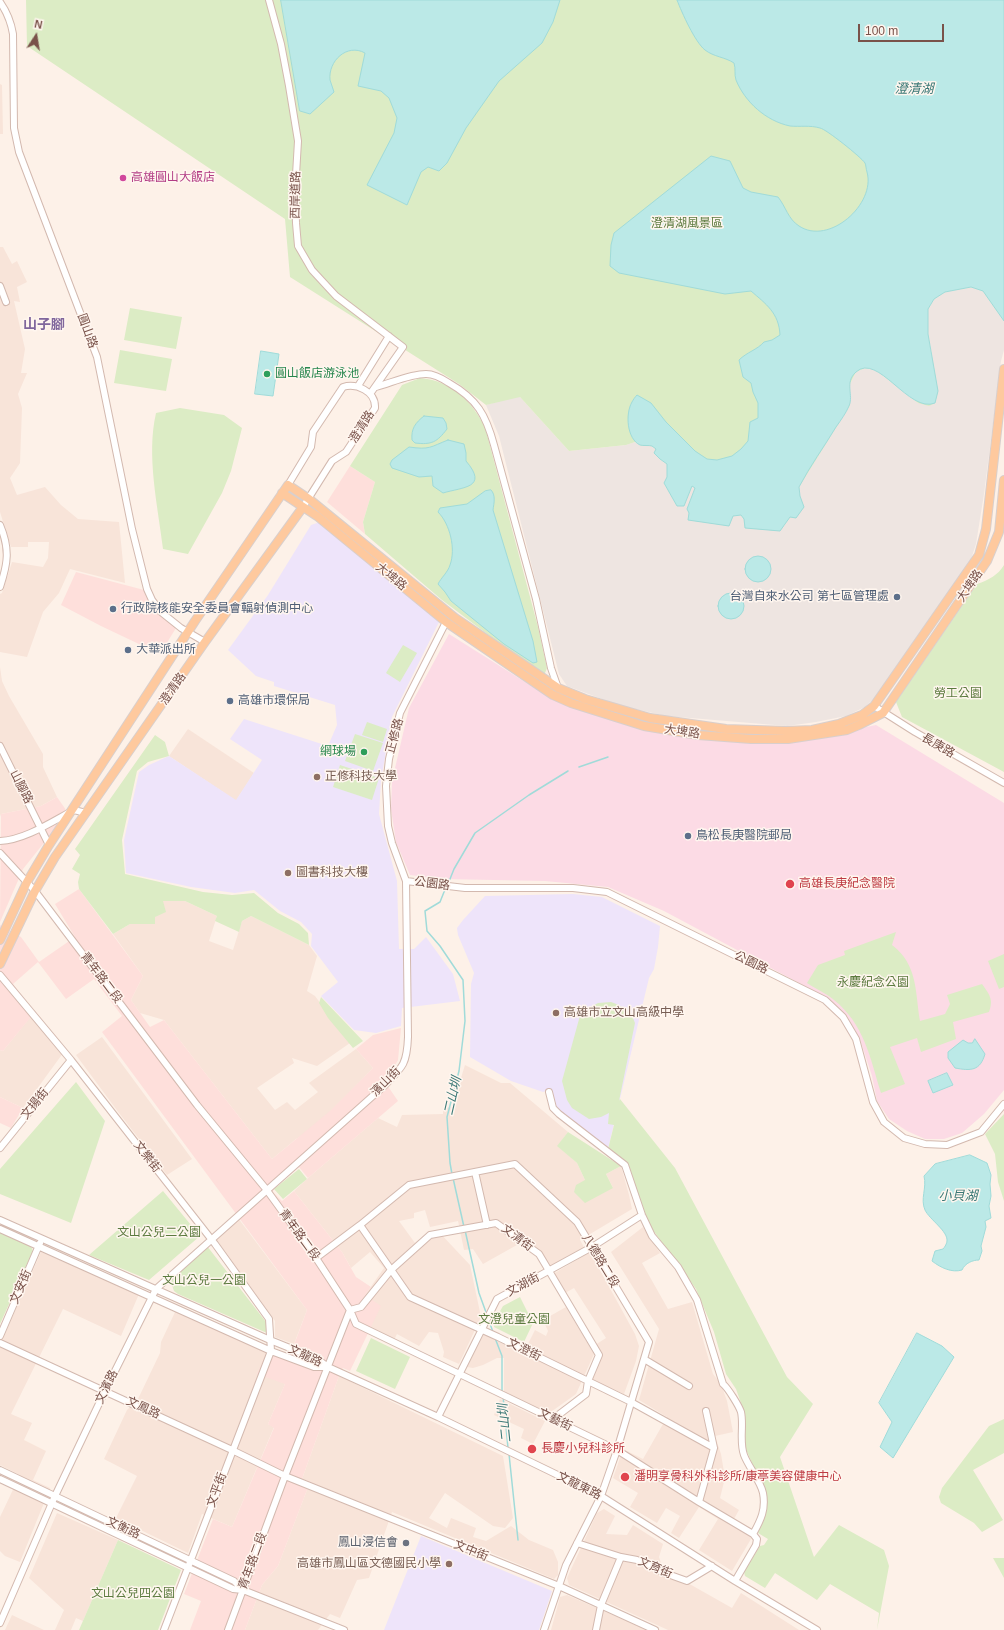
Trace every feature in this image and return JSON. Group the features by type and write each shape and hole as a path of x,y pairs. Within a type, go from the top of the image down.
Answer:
{"main road":[{"name":"大埤路","path":"288,485 309,499 455,618 558,688 585,699 650,718 726,729 786,731 812,730 846,722 862,715 874,706 979,555 986,525 1004,369"},
{"name":"大埤路","path":"282,493 317,516 446,622 553,695 571,703 644,726 698,735 788,740 846,730 883,713 987,561 999,532 1004,480"},
{"name":"澄清路","path":"0,940 27,882 49,845 74,810 188,632 288,485"},
{"name":"澄清路","path":"0,964 35,891 55,857 205,642 303,507"}],"street":[{"name":"西岸道路","path":"269,0 288,80 298,141 295,192 298,246 312,270 336,296 403,347 376,387"},
{"name":"圓山路","path":"0,2 7,12 13,34 14,128 19,152 97,357 132,529 147,589 152,600 161,612 188,632 205,642"},
{"path":"0,286 6,302"},
{"path":"358,386 389,336"},
{"path":"370,394 376,387 412,376 428,374 442,378 458,388 473,400 482,412 489,426 536,599 551,668 558,688"},
{"name":"澄清路","path":"288,485 311,447 313,432 343,387 349,385 358,386 370,394 375,402 375,408 346,452 332,461 303,507"},
{"path":"0,525 7,542 6,570 0,587"},
{"name":"正修路","path":"406,881 392,843 388,826 386,786 389,759 400,713 446,622"},
{"name":"長庚路","path":"874,706 914,732 1004,783"},
{"name":"山腳路","path":"0,746 49,845"},
{"path":"0,841 21,836 41,828 74,810 86,813"},
{"name":"青年路二段","path":"0,853 35,891 198,1105 266,1189 316,1258 350,1310 285,1476 228,1630"},
{"name":"公園路","path":"406,881 466,888 573,888 606,892 825,1000 843,1017 856,1039 873,1102 884,1122 904,1138 926,1144 947,1145 980,1132 1004,1104"},
{"name":"濱山街","path":"266,1189 401,1070 405,1061 408,1037 406,881"},
{"name":"文樂街","path":"0,975 72,1060 211,1238 269,1319 271,1350"},
{"name":"文揚街","path":"0,1148 72,1060"},
{"path":"549,1092 553,1108 559,1114 625,1165 642,1215 652,1236 678,1268 697,1300 723,1384 731,1391 733,1400 741,1412 742,1446 745,1457 763,1492 763,1516 753,1534 757,1539 756,1544 735,1581"},
{"name":"八德路二段","path":"316,1258 360,1225 409,1185 515,1164 576,1222 592,1247 649,1342 617,1450 601,1496 566,1564 544,1630"},
{"path":"475,1172 487,1225"},
{"name":"文濱路","path":"0,1623 52,1503 151,1296 156,1289 266,1189"},
{"name":"文湖街","path":"438,1417 497,1299 592,1247 642,1215"},
{"name":"文龍路","path":"0,1220 270,1340 317,1359 328,1367"},
{"name":"文清街","path":"350,1310 361,1307 391,1270 430,1235 496,1223 539,1254 599,1355 588,1381 586,1394 553,1419"},
{"name":"文澄街","path":"360,1225 410,1297 495,1336 631,1402 714,1448"},
{"name":"文龍路","path":"0,1229 271,1350 314,1367 328,1367"},
{"name":"文安街","path":"0,1336 42,1238"},
{"name":"文藝街","path":"350,1310 356,1324 617,1450 753,1534"},
{"name":"文鳳路","path":"0,1344 105,1391 285,1476"},
{"name":"文平街","path":"164,1630 271,1350"},
{"path":"644,1359 689,1386"},
{"name":"文龍東路","path":"328,1367 438,1417 601,1496 735,1581 817,1630"},
{"path":"699,1502 714,1448 706,1411"},
{"name":"文衡路","path":"0,1470 234,1581 243,1590"},
{"name":"文中街","path":"285,1476 559,1586 655,1630"},
{"name":"文衡路","path":"0,1479 232,1589 243,1590 344,1630"},
{"path":"577,1543 621,1558"},
{"name":"文育街","path":"596,1630 601,1605 621,1558 637,1560 662,1572 687,1581 712,1566"}],"shaded area":[{"path":"0,84 2,85 3,134 0,134"},
{"path":"0,247 3,247 12,264 17,261 27,282 17,287 20,302 14,301 25,349 21,373 27,373 18,394 22,408 20,463 10,478 17,495 45,487 61,505 78,519 119,522 125,583 70,569 59,593 43,612 27,657 0,652 0,594 2,593 12,562 43,567 48,558 49,542 28,542 28,547 11,547 0,512"},
{"path":"971,287 983,291 1004,321 1004,350 1001,361 976,544 971,559 878,695 865,707 846,716 787,726 666,716 618,705 567,686 559,674 499,436 486,405 513,397 520,397 569,451 626,445 635,442 642,446 652,446 656,449 660,459 667,464 667,477 664,483 677,506 684,506 692,486 696,488 687,509 733,516 741,515 744,519 784,526 800,496 799,487 803,479 850,405 849,386 856,372 865,368 873,369 918,403 932,355 928,334 928,309 934,299 945,292"},
{"path":"350,466 375,482 363,522 365,534 327,502"},
{"name":"正修科技大學","path":"320,522 439,622 392,717 381,780 379,814 397,881 399,949 414,949 426,937 453,974 460,1001 402,1008 401,1026 376,1033 354,1030 321,996 338,982 311,946 312,934 301,922 280,911 254,890 235,893 191,887 126,873 124,840 139,772 149,765 169,756 236,800 262,760 230,739 244,719 328,746 337,725 335,705 274,686 274,682 256,676 228,650 268,595 311,525"},
{"name":"行政院核能安全委員會輻射偵測中心","path":"76,572 144,590 148,600 159,614 176,628 160,654 61,605"},
{"name":"高雄長庚紀念醫院","path":"449,634 552,699 647,731 700,739 788,743 876,725 1004,803 1004,1090 984,1114 962,1133 944,1139 925,1139 907,1131 889,1119 877,1101 872,1076 860,1039 847,1016 829,999 664,911 608,887 545,881 442,879 410,875 396,842 391,809 392,781 409,708"},
{"path":"0,667 2,681 9,696 43,754 43,767 57,797 41,806 1,814 0,817"},
{"path":"188,729 254,773 236,801 169,756"},
{"path":"57,797 66,810 59,824 23,869 0,922 1,814 41,806"},
{"path":"79,889 143,976 131,1000 150,1027 164,1020 272,1159 330,1111 373,1068 356,1049 373,1035 401,1028 398,1060 385,1082 398,1101 308,1178 299,1167 274,1188 273,1192 282,1201 294,1191 342,1252 356,1277 371,1287 365,1295 381,1306 350,1371 343,1368 339,1376 302,1479 310,1482 278,1566 262,1585 245,1630 190,1630 201,1601 184,1594 213,1519 232,1527 274,1428 268,1424 285,1384 257,1374 267,1352 288,1361 307,1310 102,1032 122,1016 94,979 66,999 38,962 13,984 35,1012 3,1051 0,1050 0,925 21,937 39,962 75,937 55,904"},
{"name":"高雄市立文山高級中學","path":"573,894 602,897 660,926 654,969 649,978 608,1149 557,1108 550,1089 543,1092 511,1081 470,1057 471,984 474,973 458,935 457,928 485,896"},
{"path":"162,901 185,901 217,916 209,941 233,950 242,921 251,916 309,945 317,956 307,991 315,996 350,1043 317,1066 292,1058 294,1063 257,1088 275,1110 287,1102 295,1110 318,1092 309,1083 356,1049 373,1068 346,1096 355,1107 296,1139 272,1159 164,1020 140,1013 131,1000 143,976 113,934 130,924 154,924 155,917"},
{"path":"35,1011 66,1049 23,1108 0,1097 0,1050 3,1051"},
{"path":"102,1037 192,1159 167,1175 76,1055"},
{"path":"465,1065 501,1083 510,1083 568,1132 558,1146 577,1163 585,1180 613,1188 606,1174 621,1166 632,1209 580,1240 585,1249 550,1268 524,1241 483,1264 473,1249 464,1250 458,1221 430,1227 425,1210 414,1213 414,1218 399,1221 415,1243 429,1232 438,1231 470,1265 481,1317 459,1364 443,1357 444,1352 438,1333 429,1332 419,1346 397,1334 394,1340 370,1328 365,1295 384,1268 370,1252 351,1268 342,1252 294,1191 378,1118 397,1127 402,1115 443,1114 443,1108 452,1107"},
{"path":"0,1097 23,1108 11,1128 0,1123"},
{"path":"238,1218 307,1310 294,1344 275,1337 275,1321 216,1239"},
{"path":"643,1227 660,1253 642,1263 668,1309 692,1302 713,1374 721,1384 727,1401 733,1432 715,1436 721,1454 725,1478 720,1498 739,1510 734,1519 748,1529 751,1539 732,1571 699,1550 718,1519 699,1507 679,1538 671,1533 680,1516 666,1508 657,1523 630,1507 638,1493 613,1478 623,1449 643,1459 667,1417 639,1400 659,1329 611,1252"},
{"path":"41,1252 139,1294 121,1336 63,1309 11,1414 32,1423 24,1440 46,1451 33,1480 50,1488 20,1562 5,1556 0,1551 0,1517 20,1475 0,1465 0,1345"},
{"path":"590,1252 635,1334 639,1346 636,1361 624,1394 590,1379 601,1353 595,1345 606,1338 574,1288 565,1293 553,1274"},
{"path":"566,1307 594,1354 576,1394 548,1414 504,1392 504,1358 497,1358 473,1368 467,1367 484,1334 523,1354 535,1330 546,1336 548,1331 543,1320"},
{"path":"176,1310 267,1352 285,1384 268,1424 274,1427 232,1527 202,1514 188,1553 116,1518 137,1476 104,1459 127,1410 138,1399 160,1353 161,1342"},
{"path":"339,1376 503,1456 513,1518 505,1528 493,1526 445,1493 429,1518 447,1528 451,1518 476,1528 473,1537 486,1541 511,1526 529,1540 553,1550 558,1562 558,1575 554,1579 392,1512 369,1578 357,1580 340,1618 330,1614 318,1630 245,1630 262,1585 278,1566 310,1482 302,1479"},
{"path":"500,1399 545,1421 533,1444 521,1438 524,1429 494,1415"},
{"path":"604,1509 615,1516 606,1534 627,1535 633,1525 663,1544 659,1557 663,1569 732,1608 741,1593 799,1630 668,1630 569,1585 567,1578 597,1513"},
{"path":"57,1513 118,1540 83,1621 76,1618 71,1630 55,1630 64,1610 29,1578"},
{"name":"高雄市鳳山區文德國民小學","path":"421,1536 552,1591 539,1630 384,1630"},
{"path":"567,1595 647,1630 551,1630 560,1597"},
{"path":"12,1615 44,1630 5,1630"}],"green space":[{"name":"澄清湖風景區","path":"26,0 1004,0 1004,321 983,291 971,287 945,292 934,299 928,309 928,334 938,391 935,403 929,406 918,403 873,369 865,368 856,372 849,386 850,405 799,487 800,496 804,507 796,518 790,517 780,531 745,528 744,519 741,515 733,516 729,526 688,520 689,513 687,509 696,488 692,486 684,506 677,506 664,483 667,477 667,464 654,453 656,449 652,446 642,446 635,442 626,445 569,451 520,397 486,405 459,384 290,277 285,219 27,46"},
{"path":"130,308 182,317 176,349 124,340"},
{"path":"120,350 172,359 166,391 114,383"},
{"path":"420,378 442,383 467,400 480,417 485,427 538,627 547,668 545,673 539,673 442,600 365,534 363,522 375,482 350,466 402,385"},
{"path":"180,408 224,415 242,428 231,471 222,493 188,554 163,549 154,481 152,446 156,413"},
{"name":"勞工公園","path":"1004,565 1004,772 902,717 896,702 977,584 993,577"},
{"path":"403,645 417,653 400,682 386,673"},
{"name":"網球場","path":"367,722 387,729 383,742 362,735"},
{"name":"網球場","path":"355,734 383,743 373,771 345,761"},
{"path":"155,735 165,742 169,756 148,762 137,771 122,840 125,874 203,892 232,895 254,893 278,913 299,924 308,933 309,945 251,916 242,921 239,932 215,921 217,916 185,901 163,901 166,912 155,917 155,924 130,924 113,934 79,889 78,882 80,874 72,869 80,855 75,849"},
{"path":"340,765 379,778 372,800 333,787"},
{"name":"永慶紀念公園","path":"896,932 892,945 907,961 911,970 916,989 920,1021 945,1014 950,1004 947,995 982,984 989,994 991,1004 989,1012 953,1022 956,1039 921,1052 917,1038 890,1047 905,1084 881,1093 865,1042 859,1030 844,1009 824,993 807,983 818,965 845,955 844,951"},
{"path":"1004,954 1004,987 999,989 988,961"},
{"path":"321,997 363,1041 353,1048 328,1018 319,1003"},
{"path":"611,1002 626,1010 631,1015 635,1023 619,1101 620,1099 675,1168 787,1377 813,1404 780,1457 814,1557 839,1525 884,1550 889,1566 877,1630 879,1613 830,1584 817,1600 775,1573 765,1588 745,1576 744,1572 760,1546 764,1545 768,1539 758,1533 765,1517 765,1493 745,1447 742,1406 736,1389 726,1374 714,1332 696,1289 647,1222 627,1164 608,1149 614,1125 608,1124 609,1113 601,1117 589,1119 572,1108 567,1100 562,1081 581,1012 598,1003"},
{"path":"76,1082 105,1121 71,1223 0,1194 0,1169"},
{"path":"1004,1114 1004,1201 998,1182 995,1154 985,1134"},
{"path":"568,1132 621,1166 606,1174 613,1188 585,1203 574,1192 576,1185 585,1180 577,1163 557,1146"},
{"path":"299,1169 307,1179 283,1199 274,1189"},
{"name":"文山公兒二公園","path":"163,1191 200,1236 149,1280 89,1255"},
{"path":"0,1231 30,1244 33,1251 0,1324"},
{"name":"文山公兒一公園","path":"207,1246 266,1322 267,1333 174,1291 171,1282 174,1277"},
{"name":"文澄兒童公園","path":"520,1297 533,1323 524,1342 494,1327 494,1322 503,1306"},
{"path":"371,1338 410,1357 395,1389 356,1371"},
{"path":"1004,1419 1004,1453 973,1470 1003,1520 982,1532 974,1523 941,1503 939,1497 942,1488 989,1426"},
{"name":"文山公兒四公園","path":"118,1540 181,1570 158,1630 79,1630"},
{"path":"993,1558 1004,1558 1004,1578"}],"water":[{"path":"281,0 560,0 553,22 542,43 499,81 466,128 447,163 439,171 428,167 421,172 407,205 367,185 394,133 397,118 389,98 381,91 358,86 365,53 352,50 345,52 335,60 330,73 330,80 334,92 310,114 300,111"},
{"name":"澄清湖","path":"677,0 1004,0 1004,321 983,291 971,287 945,292 934,299 928,309 928,334 938,391 935,403 925,404 915,400 874,370 865,368 856,372 852,376 851,380 851,398 848,409 812,464 799,487 800,496 804,507 796,518 790,517 780,531 745,528 744,519 741,515 733,516 729,526 688,520 689,513 687,509 695,488 692,486 684,506 677,506 664,483 667,477 667,464 654,453 656,449 652,446 640,445 636,442 632,437 628,426 628,413 633,400 637,395 651,403 666,422 695,451 707,459 717,460 732,456 748,441 750,422 758,418 758,403 751,383 743,377 739,360 764,342 772,340 780,335 779,327 774,315 767,305 751,291 725,294 619,273 610,266 611,245 614,233 711,156 730,161 743,188 751,192 778,197 795,223 811,231 824,230 836,226 848,218 864,197 868,184 867,172 865,163 829,133 816,127 790,126 781,123 773,120 757,109 745,96 735,78 734,63 708,52 701,46 689,27"},
{"name":"圓山飯店游泳池","path":"261,351 279,354 273,396 255,394"},
{"path":"424,416 443,418 447,429 434,442 415,443 412,440 413,429 418,421"},
{"path":"448,440 464,444 466,461 475,477 471,485 443,493 433,486 432,476 419,477 392,468 390,464 392,460 409,447 426,448"},
{"path":"491,490 494,497 493,510 533,641 537,662 533,663 504,644 451,601 438,584 449,568 452,559 451,537 446,523 438,512 440,508 467,504 485,491"},
{"path":"758,556 768,559 771,569 768,579 758,582 748,579 745,569 748,559"},
{"path":"731,593 741,596 744,606 741,616 731,619 721,616 718,606 721,596"},
{"path":"975,1039 985,1054 983,1060 978,1067 970,1069 955,1068 948,1058 948,1052 963,1040 968,1043 972,1043"},
{"path":"947,1073 953,1085 933,1093 928,1081"},
{"name":"小貝湖","path":"970,1155 987,1163 991,1175 991,1196 989,1206 991,1218 985,1221 986,1227 979,1260 969,1262 962,1270 954,1271 943,1268 932,1261 935,1251 943,1249 946,1245 947,1237 925,1210 923,1202 925,1185 924,1176 935,1164"},
{"path":"917,1333 942,1346 954,1357 893,1458 880,1447 892,1422 879,1403"}],"waterway":[{"name":"二山圳","path":"579,767 608,757"},
{"name":"二山圳","path":"448,884 454,869 475,833 529,795 568,771"},
{"name":"二山圳","path":"446,887 440,902 425,911 427,931 440,946 463,980 465,1021 459,1071 447,1117 452,1174"},
{"name":"二山圳","path":"453,1178 464,1227"},
{"name":"二山圳","path":"465,1230 479,1293 487,1315"},
{"name":"二山圳","path":"489,1321 493,1332"},
{"name":"二山圳","path":"495,1338 502,1356 502,1393"},
{"name":"二山圳","path":"503,1396 508,1448"},
{"name":"二山圳","path":"509,1454 518,1540"}],"place":[{"name":"高雄圓山大飯店","path":"123,178"},
{"name":"圓山飯店游泳池","path":"267,374"},
{"name":"台灣自來水公司 第七區管理處","path":"897,597"},
{"name":"行政院核能安全委員會輻射偵測中心","path":"113,609"},
{"name":"大華派出所","path":"128,650"},
{"name":"高雄市環保局","path":"230,701"},
{"name":"網球場","path":"364,752"},
{"name":"正修科技大學","path":"317,777"},
{"name":"鳥松長庚醫院郵局","path":"688,836"},
{"name":"圖書科技大樓","path":"288,873"},
{"name":"高雄長庚紀念醫院","path":"790,884"},
{"name":"高雄市立文山高級中學","path":"556,1013"},
{"name":"長慶小兒科診所","path":"532,1449"},
{"name":"潘明享骨科外科診所/康葶美容健康中心","path":"625,1477"},
{"name":"鳳山浸信會","path":"406,1543"},
{"name":"高雄市鳳山區文德國民小學","path":"449,1564"}],"district":[{"name":"山子腳","path":"44,325"}]}
